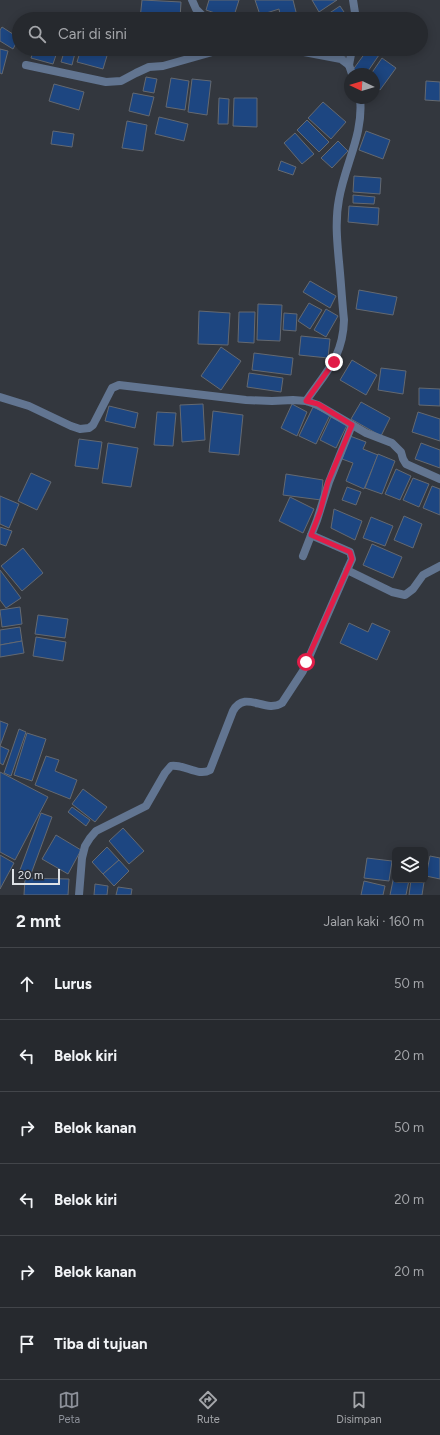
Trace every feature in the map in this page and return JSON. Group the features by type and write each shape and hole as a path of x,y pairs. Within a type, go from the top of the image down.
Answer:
{"street":[{"path":"192,0 199,12"},
{"path":"353,0 355,12"},
{"path":"26,65 106,82 121,81 149,67 163,66 198,56"},
{"path":"329,56 341,58 349,65"},
{"path":"350,68 351,56"},
{"path":"306,401 334,362 341,345 344,332 337,218 342,184 358,136 360,104"},
{"path":"0,397 29,406 71,426 85,429 93,425 112,388 119,385 246,400 306,401 318,404 352,425 392,443 401,452 406,464 440,480"},
{"path":"303,556 320,512 328,482 352,425"},
{"path":"79,895 82,858 85,846 96,831 146,806 165,773 171,766 178,765 200,773 206,773 210,770 237,704 242,702 254,702 272,706 282,703 303,671 352,559 350,552 311,535"},
{"path":"347,570 392,592 405,594 413,590 423,575 440,566"}],"building":[{"path":"142,0 181,2 180,12 141,12"},
{"path":"209,0 239,0 235,12 212,12 206,10"},
{"path":"255,0 293,0 296,12 280,12 279,9 270,12 259,12"},
{"path":"312,0 337,0 319,12"},
{"path":"340,6 344,12 331,12"},
{"path":"2,27 12,33 12,48 0,41 0,30"},
{"path":"0,49 8,51 2,74 0,73"},
{"path":"32,56 56,56 53,64 31,58"},
{"path":"63,56 74,56 72,65 61,62"},
{"path":"79,56 107,56 103,69 77,62"},
{"path":"363,56 378,56 370,68 354,68"},
{"path":"382,58 396,68 380,90 380,68 375,68"},
{"path":"146,77 157,79 154,93 143,91"},
{"path":"171,78 189,81 185,110 166,107"},
{"path":"192,79 211,81 207,115 188,112"},
{"path":"426,81 440,82 440,101 425,100"},
{"path":"54,84 84,92 79,110 49,101"},
{"path":"133,93 154,97 149,116 129,111"},
{"path":"219,98 229,99 228,124 218,124"},
{"path":"234,98 257,98 257,127 233,126"},
{"path":"323,102 346,122 331,139 308,118"},
{"path":"159,117 188,124 184,141 155,134"},
{"path":"307,120 329,142 319,152 297,130"},
{"path":"127,121 147,125 143,151 122,148"},
{"path":"53,131 74,134 72,147 51,144"},
{"path":"366,131 390,140 383,159 359,150"},
{"path":"295,133 314,154 302,164 284,143"},
{"path":"338,141 348,151 332,168 321,158"},
{"path":"281,161 296,167 293,175 278,170"},
{"path":"354,176 381,178 380,194 353,192"},
{"path":"353,195 375,197 374,204 353,203"},
{"path":"349,206 379,208 378,225 348,222"},
{"path":"310,281 336,296 330,308 303,292"},
{"path":"359,290 397,297 393,315 356,309"},
{"path":"309,303 322,310 310,329 298,321"},
{"path":"258,304 282,305 280,341 257,340"},
{"path":"326,309 338,316 326,337 314,330"},
{"path":"199,311 230,313 228,345 198,344"},
{"path":"239,312 255,312 254,343 238,342"},
{"path":"284,313 297,314 296,331 283,330"},
{"path":"301,336 330,339 328,358 299,355"},
{"path":"221,347 241,361 221,390 201,376"},
{"path":"254,353 293,358 291,375 252,370"},
{"path":"352,360 377,375 366,395 340,380"},
{"path":"381,368 406,371 403,394 378,390"},
{"path":"249,373 283,378 281,392 247,387"},
{"path":"419,388 440,389 440,406 419,405"},
{"path":"361,402 390,418 381,436 351,419"},
{"path":"203,404 205,440 182,442 180,405"},
{"path":"292,404 307,412 297,436 281,428"},
{"path":"109,406 138,413 135,428 105,421"},
{"path":"313,407 330,415 316,444 299,436"},
{"path":"213,411 243,415 239,455 209,452"},
{"path":"157,412 176,413 173,446 154,445"},
{"path":"418,412 440,419 440,441 412,432"},
{"path":"331,417 347,425 336,448 320,440"},
{"path":"350,436 366,442 363,449 378,455 364,489 346,481 353,463 342,459"},
{"path":"79,439 102,442 98,469 75,466"},
{"path":"108,443 138,448 131,487 102,483"},
{"path":"421,443 440,450 440,468 415,459"},
{"path":"378,454 395,461 382,494 365,488"},
{"path":"396,469 411,476 400,500 385,494"},
{"path":"31,473 51,482 37,510 18,501"},
{"path":"286,474 323,480 321,500 283,495"},
{"path":"413,478 429,484 419,507 403,500"},
{"path":"432,486 440,489 440,515 423,508"},
{"path":"347,487 361,492 356,505 342,500"},
{"path":"0,496 19,504 9,528 0,524"},
{"path":"290,497 314,509 303,533 279,521"},
{"path":"334,509 362,521 355,540 331,528"},
{"path":"404,516 422,524 413,548 394,540"},
{"path":"371,517 393,526 385,546 363,538"},
{"path":"0,527 12,531 6,546 0,544"},
{"path":"372,544 402,557 393,578 363,565"},
{"path":"23,548 43,573 22,591 1,566"},
{"path":"0,570 21,598 6,608 0,600"},
{"path":"20,607 22,624 2,627 0,610"},
{"path":"38,615 68,619 65,638 35,634"},
{"path":"349,623 368,632 372,623 390,631 377,660 340,643"},
{"path":"20,627 22,641 0,645 0,630"},
{"path":"36,637 66,642 63,661 33,656"},
{"path":"22,641 24,653 0,657 0,645"},
{"path":"0,721 8,724 0,746"},
{"path":"19,729 26,732 11,776 4,773"},
{"path":"27,733 46,739 32,781 14,775"},
{"path":"0,746 9,750 3,765 0,763"},
{"path":"46,756 59,760 55,771 77,780 70,799 35,785"},
{"path":"0,772 48,797 15,860 0,852"},
{"path":"83,789 107,807 95,822 72,804"},
{"path":"72,807 90,820 86,826 68,812"},
{"path":"41,813 52,817 31,874 20,870"},
{"path":"123,828 144,851 129,864 109,841"},
{"path":"56,835 81,850 68,874 42,859"},
{"path":"107,847 119,860 103,874 92,862"},
{"path":"0,855 14,863 0,889"},
{"path":"430,856 440,858 440,879 428,876"},
{"path":"367,858 392,861 389,881 364,878"},
{"path":"119,860 129,871 114,886 103,874"},
{"path":"25,878 69,879 68,895 24,895"},
{"path":"364,881 385,886 383,895 361,895"},
{"path":"392,883 408,883 406,895 390,895"},
{"path":"411,883 424,883 422,895 409,895"},
{"path":"95,884 108,886 107,895 94,895"},
{"path":"118,887 132,889 131,895 116,895"}],"route":[{"path":"306,662 352,559 350,552 345,549 311,535 320,512 328,482 352,425 318,404 306,401 334,362"}]}
